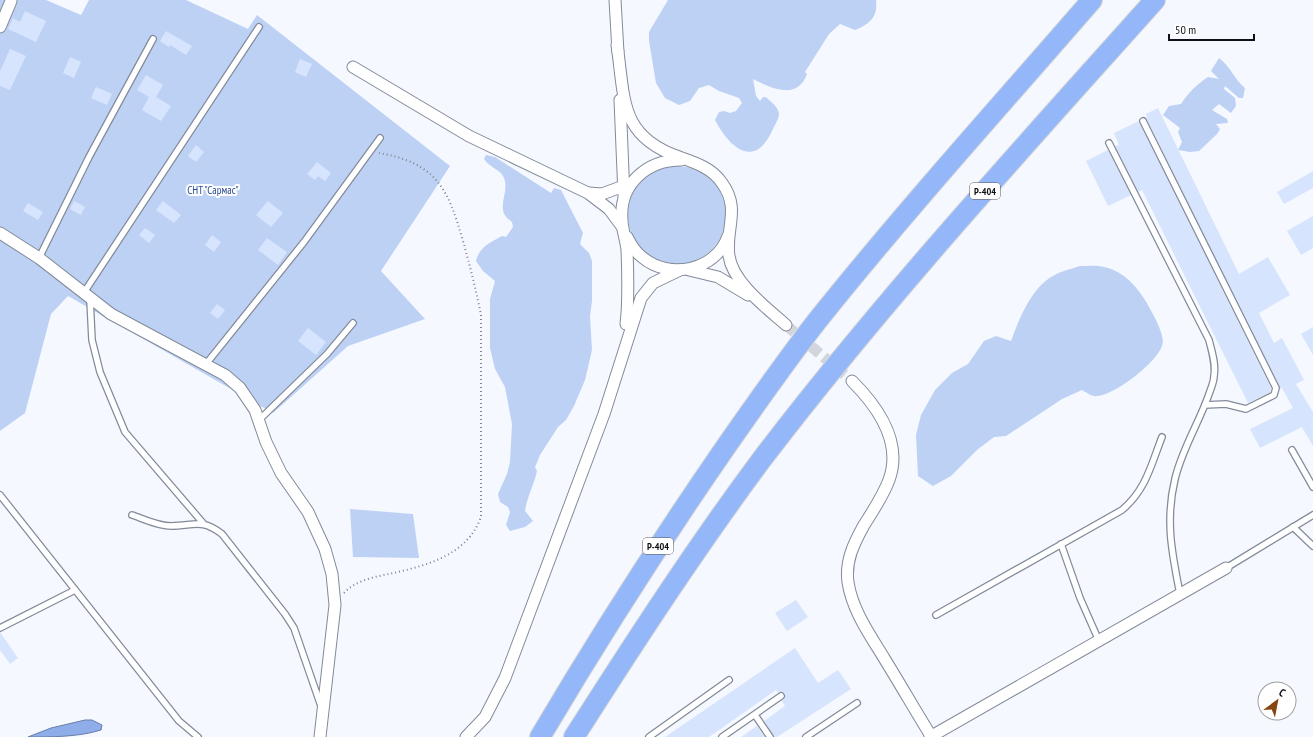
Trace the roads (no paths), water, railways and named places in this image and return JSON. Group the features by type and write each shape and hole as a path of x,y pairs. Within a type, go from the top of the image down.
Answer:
{"highway":[{"name":"Р-404","path":"540,737 666,533 786,362 817,321 913,206 1092,0"},
{"name":"Р-404","path":"574,737 696,551 761,461 824,380 1015,156 1155,0"}],"street":[{"path":"615,0 624,199"},
{"path":"0,27 11,1"},
{"path":"617,45 626,108 636,129 642,137 660,150 693,162 713,172 722,182 730,200 732,224 728,248 732,265 737,276 764,305 786,325"},
{"path":"353,67 469,136 588,193 609,209 634,249 650,263 668,270 683,270 718,277 764,305"},
{"path":"588,193 602,194 623,187 634,180 642,172 659,162 682,160 693,162"},
{"path":"623,352 628,290 622,208 624,199 634,180"},
{"path":"466,737 485,717 506,678 604,414 636,310 645,292 659,280 683,270 698,266 714,256 724,245 732,224"},
{"path":"0,233 38,258 111,314 225,375 240,388 255,410 281,473 308,512 325,549 332,574 335,605 320,737"},
{"path":"852,381 879,412 891,440 893,454 889,479 851,551 848,565 848,581 851,596 874,640 930,737 1226,568"},
{"path":"531,737 550,706 584,664"},
{"path":"584,737 610,681"}],"lane":[{"path":"259,27 87,296 92,340 100,372 125,432 203,523 222,534 285,614 294,628 323,711"},
{"path":"38,258 89,157 153,39"},
{"path":"1143,121 1276,388 1274,395 1246,409 1226,404 1205,405"},
{"path":"206,364 304,242 380,138"},
{"path":"1109,143 1209,340 1213,356 1214,377 1205,405 1185,448 1175,479 1170,514 1170,544 1180,594"},
{"path":"259,420 327,354 353,323"},
{"path":"936,615 1122,510 1134,500 1141,489 1162,437"},
{"path":"1292,450 1313,488"},
{"path":"0,495 179,721 198,737"},
{"path":"132,515 158,524 171,526 203,523"},
{"path":"1226,568 1313,515"},
{"path":"1293,527 1313,546"},
{"path":"1061,544 1080,598 1099,641"},
{"path":"0,628 75,590"},
{"path":"649,737 729,680"},
{"path":"722,737 781,696"},
{"path":"806,737 857,703"},
{"path":"755,715 770,737"}],"tunnel":[{"path":"786,325 852,381"}],"park label":[{"name":"СНТ \"Сармас\"","path":"213,190"}]}
